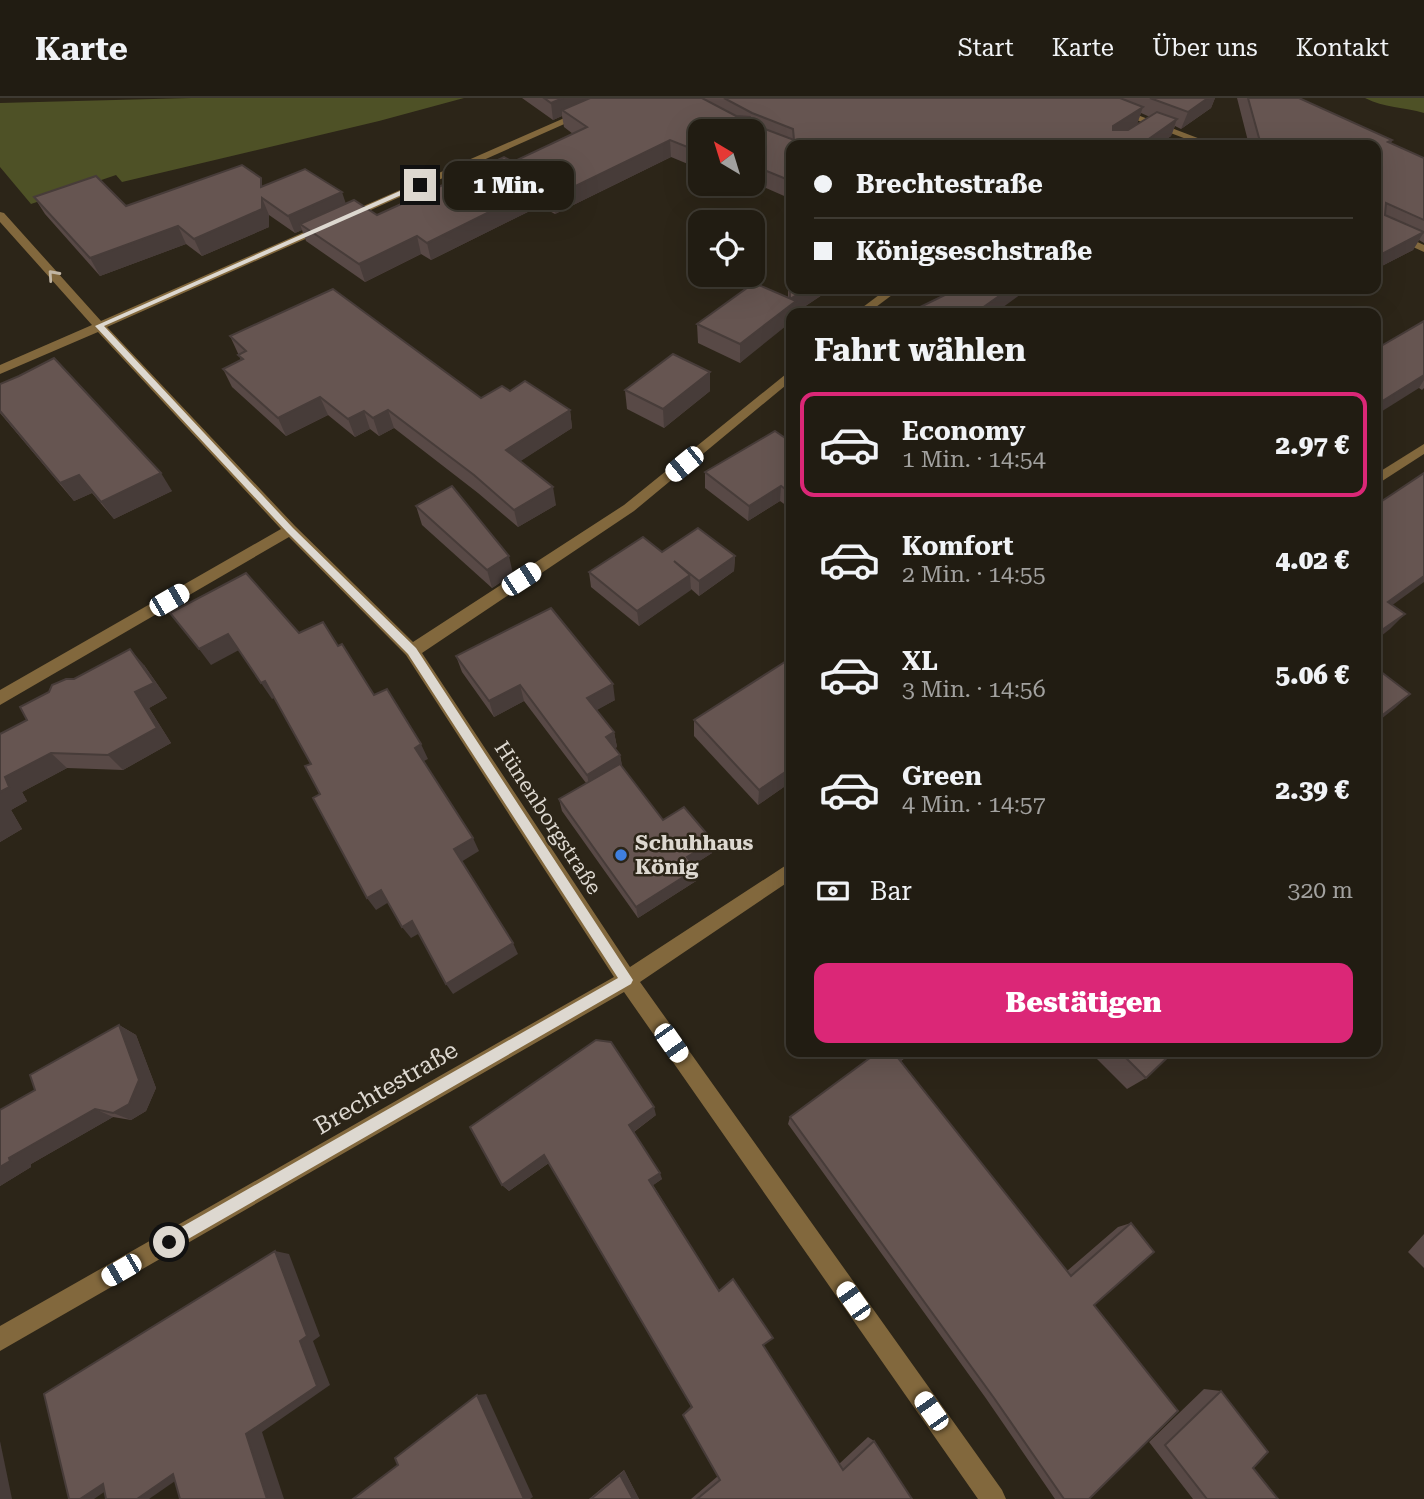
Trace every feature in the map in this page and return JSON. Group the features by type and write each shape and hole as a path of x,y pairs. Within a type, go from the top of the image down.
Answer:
{"street":[{"path":"0,370 618,98"},
{"path":"1084,98 1145,126 1201,140"},
{"name":"Hünenborgstraße","path":"0,215 99,326 290,530 412,651 627,980 993,1499"},
{"path":"1381,228 1424,249"},
{"path":"868,308 887,294"},
{"path":"412,651 629,508 786,378"},
{"path":"1381,477 1424,447"},
{"path":"0,698 290,530"},
{"name":"Brechtestraße","path":"0,1339 627,980 786,873"}],"green space":[{"path":"191,98 464,98 122,182 116,175 31,204 0,167 0,103"},
{"path":"1365,98 1424,98 1424,113 1379,104"}],"building":[{"path":"544,98 563,98 551,103"},
{"path":"590,98 702,98 736,116 751,119 688,119 688,147 670,140 553,197 537,188 427,243 417,236 359,264 300,224 354,200 377,215 504,157 513,162 587,127 562,110"},
{"path":"724,98 1120,98 1143,107 1113,126 1113,130 1128,130 1157,112 1177,119 1147,140 794,140 793,129 752,113"},
{"path":"1150,98 1208,98 1188,112"},
{"path":"1248,98 1299,98 1392,140 1388,142 1424,158 1424,220 1386,203 1385,215 1424,232 1381,254 1381,140 1260,140"},
{"path":"765,129 794,140 786,140 786,179 765,170"},
{"path":"242,165 261,178 261,187 305,169 342,192 288,216 262,198 262,209 194,239 178,226 90,258 34,197 96,176 126,206"},
{"path":"748,287 763,287 796,301 786,308 740,344 697,324"},
{"path":"333,289 481,398 502,386 510,391 525,381 570,410 506,450 553,487 514,510 474,475 388,410 373,418 364,411 348,419 320,397 278,418 223,369 243,359 238,355 246,351 230,336"},
{"path":"947,294 1002,294 982,308 918,308"},
{"path":"1424,321 1424,375 1381,402 1381,346"},
{"path":"673,354 710,372 663,409 625,390"},
{"path":"54,358 161,473 101,502 79,475 60,483 0,411 0,384"},
{"path":"775,431 786,439 786,490 781,486 749,506 705,472"},
{"path":"1424,473 1424,576 1388,602 1405,614 1381,631 1381,502"},
{"path":"452,486 509,556 487,570 416,506"},
{"path":"698,528 735,556 699,581 674,561 690,575 637,611 589,572 643,537 662,552"},
{"path":"246,573 299,633 323,622 338,646 342,644 374,695 387,689 421,744 415,748 473,838 454,849 513,943 446,984 412,921 402,927 381,890 367,898 313,798 320,794 305,766 311,764 265,681 261,683 228,634 199,649 170,613"},
{"path":"551,608 613,684 587,698 614,732 606,737 620,755 587,775 520,685 489,701 456,656"},
{"path":"130,649 154,683 135,692 157,728 108,755 51,753 5,777 9,787 0,792 0,734 27,720 20,707 49,692 52,685 66,679 74,679"},
{"path":"786,661 786,771 759,790 694,720"},
{"path":"1381,672 1410,694 1381,716"},
{"path":"620,764 663,820 684,807 713,841 687,857 696,869 636,907 559,799"},
{"path":"119,1025 139,1080 129,1104 113,1113 95,1109 9,1158 10,1161 0,1167 0,1110 35,1090 30,1075"},
{"path":"596,1040 611,1042 654,1107 629,1125 660,1173 649,1180 719,1291 733,1279 773,1338 763,1345 843,1470 874,1441 912,1499 697,1499 720,1480 683,1415 692,1407 544,1155 502,1185 470,1127"},
{"path":"871,1057 900,1057 1071,1276 1131,1223 1154,1252 1094,1305 1178,1411 1089,1499 1064,1499 790,1117"},
{"path":"1125,1057 1168,1057 1146,1078"},
{"path":"275,1251 307,1336 300,1341 317,1386 246,1434 267,1499 180,1499 173,1474 137,1499 106,1499 103,1484 80,1499 69,1499 44,1394"},
{"path":"1221,1391 1268,1452 1253,1468 1278,1499 1207,1499 1165,1445"},
{"path":"477,1395 524,1499 353,1499 398,1465 395,1458"},
{"path":"620,1475 633,1499 591,1499"}],"place":[{"name":"Schuhhaus König","path":"621,855"}],"route":[{"path":"169,1242 627,980 412,651 290,530 99,326 420,185"}]}
